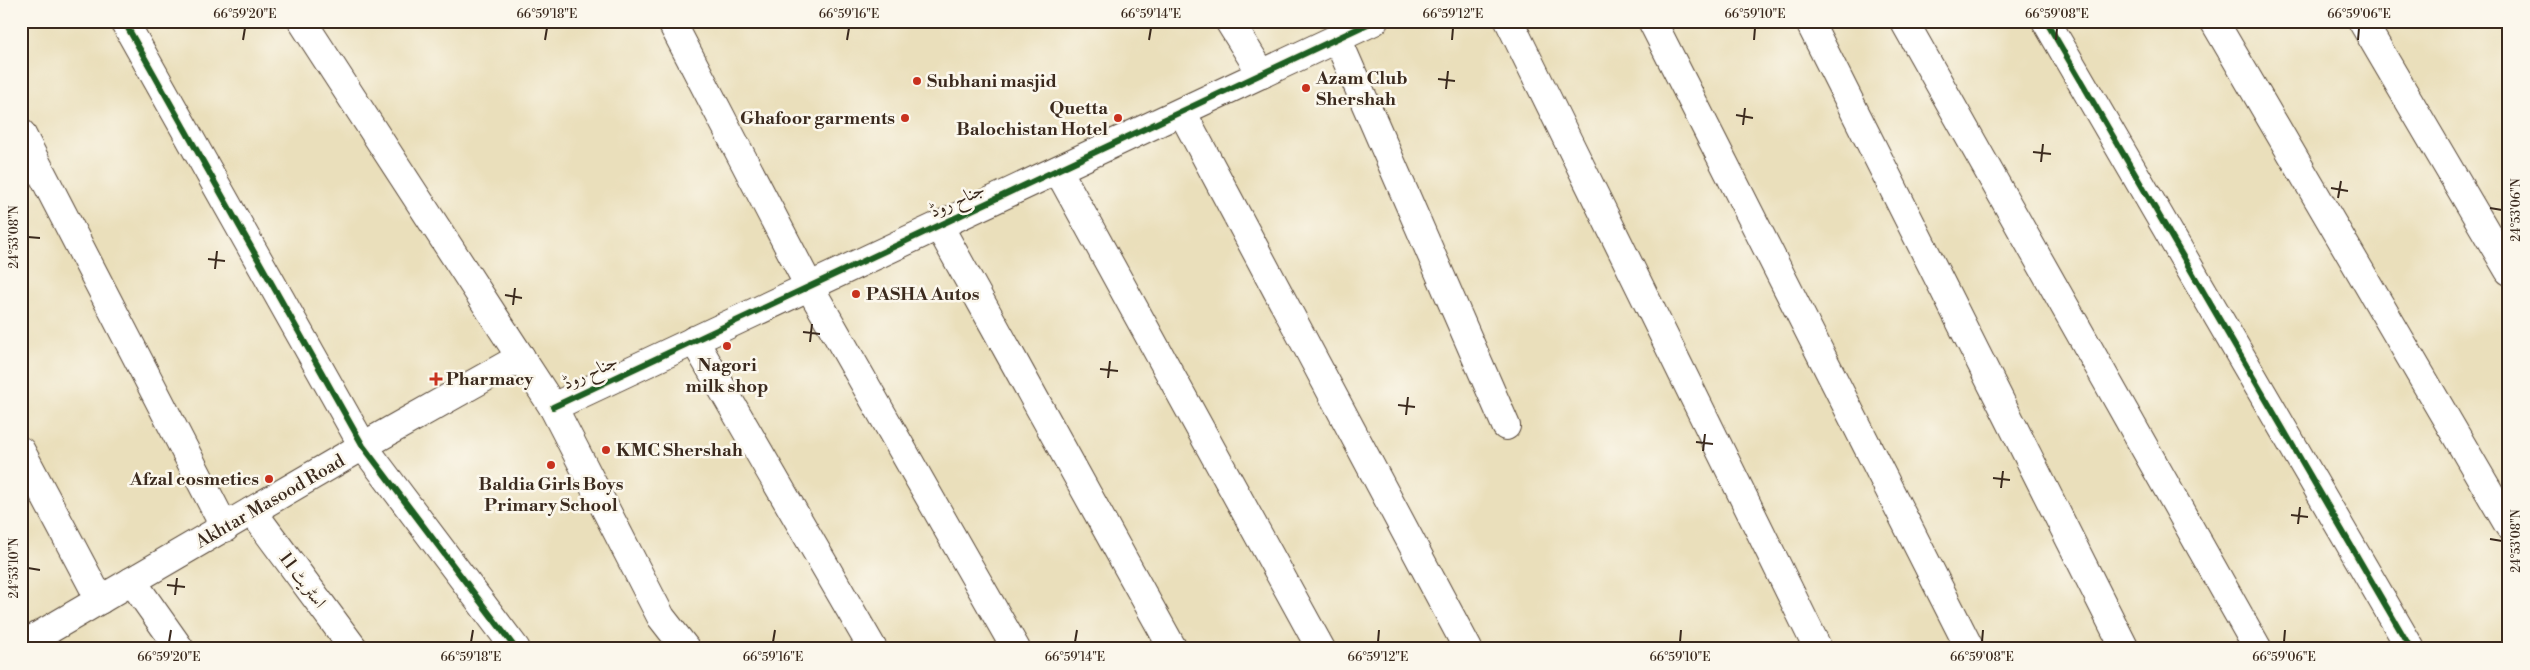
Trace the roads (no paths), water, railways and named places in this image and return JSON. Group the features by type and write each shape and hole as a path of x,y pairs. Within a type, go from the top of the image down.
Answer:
{"street":[{"path":"124,21 363,446 516,649"},
{"path":"302,21 553,406 661,617 686,649"},
{"path":"671,21 810,286 1016,649"},
{"path":"1230,21 1262,74"},
{"name":"جناح روڈ","path":"553,406 1374,21"},
{"path":"1509,21 1818,649"},
{"path":"1652,21 1970,649"},
{"path":"1809,21 2125,649"},
{"path":"1904,21 2258,649"},
{"path":"2046,21 2411,649"},
{"path":"2214,21 2509,526"},
{"path":"2362,21 2509,271"},
{"path":"1337,38 1506,426"},
{"path":"1182,112 1468,649"},
{"path":"21,133 225,528"},
{"path":"1058,170 1321,649"},
{"path":"939,226 1173,649"},
{"path":"694,340 872,649"},
{"name":"Akhtar Masood Road","path":"21,646 363,446 521,357"},
{"path":"21,451 100,600"},
{"name":"اسٹریٹ 11","path":"252,512 354,649"},
{"path":"132,581 180,649"}],"place":[{"name":"Subhani masjid","path":"917,81"},
{"name":"Azam Club Shershah","path":"1306,88"},
{"name":"Ghafoor garments","path":"905,118"},
{"name":"Quetta Balochistan Hotel","path":"1118,118"},
{"name":"PASHA Autos","path":"856,294"},
{"name":"Nagori milk shop","path":"727,346"},
{"name":"Pharmacy","path":"436,379"},
{"name":"KMC Shershah","path":"606,450"},
{"name":"Baldia Girls Boys Primary School","path":"551,465"},
{"name":"Afzal cosmetics","path":"269,479"}]}
